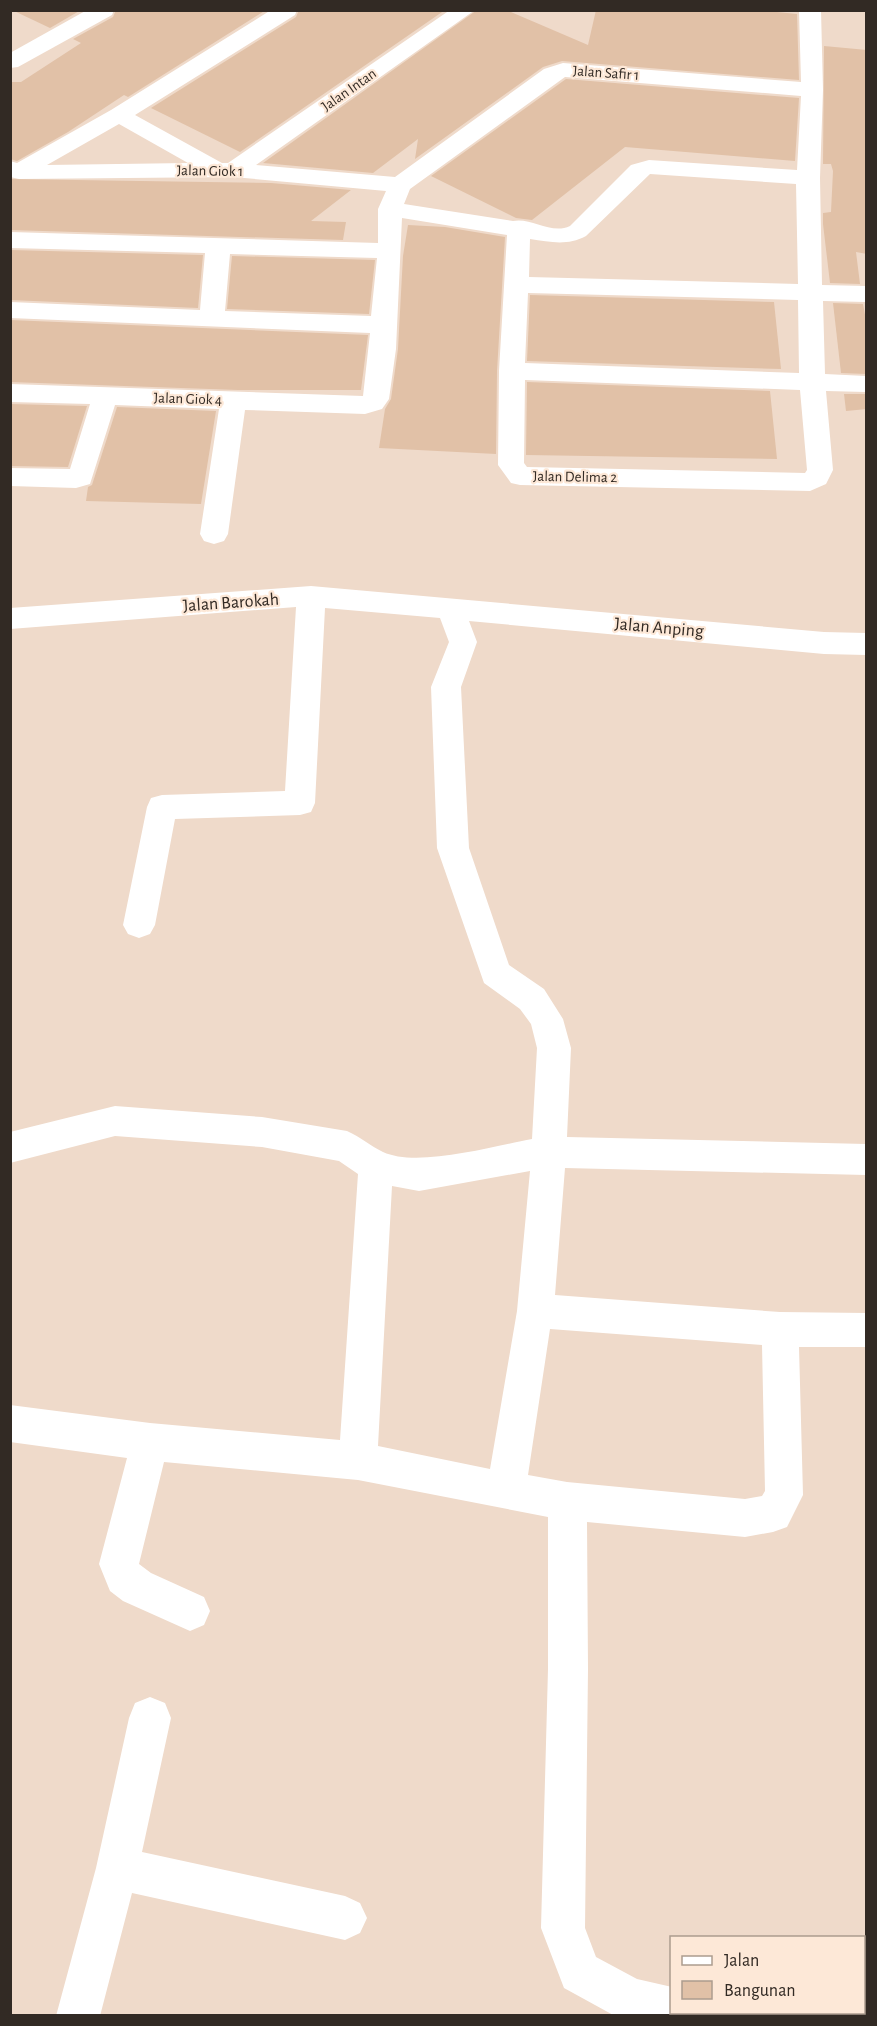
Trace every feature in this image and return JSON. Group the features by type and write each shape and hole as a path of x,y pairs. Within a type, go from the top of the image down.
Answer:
{"street":[{"path":"12,40 72,10"},
{"path":"10,62 104,10"},
{"path":"13,172 119,115 287,10"},
{"name":"Jalan Intan","path":"225,170 465,10"},
{"path":"810,10 812,90 808,178 812,381"},
{"name":"Jalan Safir 1","path":"400,185 552,74 563,70 812,90"},
{"path":"119,115 225,170"},
{"path":"390,209 559,236 570,235 586,223 639,170 649,167 808,178"},
{"name":"Jalan Giok 1","path":"13,172 225,170 400,185"},
{"path":"10,310 383,325 390,251 390,209 400,185"},
{"name":"Jalan Delima 2","path":"519,228 512,371 511,465 520,476 810,482 817,477 820,470 812,381"},
{"path":"10,240 218,248 390,251"},
{"path":"212,318 218,248"},
{"path":"516,285 867,294"},
{"name":"Jalan Giok 4","path":"10,393 365,405 373,403 376,399 383,349 383,325"},
{"path":"512,371 867,384"},
{"path":"10,477 76,479 81,477 105,396"},
{"path":"214,534 233,400"},
{"path":"139,925 162,807 300,803 311,596"},
{"name":"Jalan Barokah","path":"10,620 311,596 451,610"},
{"path":"451,610 464,642 446,687 453,848 496,973 532,999 546,1019 554,1048 549,1152 535,1311 506,1491"},
{"name":"Jalan Anping","path":"451,610 824,643 867,644"},
{"path":"10,1148 115,1121 262,1132 347,1147 376,1167 419,1175 549,1152 867,1159"},
{"path":"358,1461 376,1167"},
{"path":"535,1311 780,1329 867,1330"},
{"path":"10,1423 150,1442 358,1461 567,1501 745,1518 773,1513 784,1495 780,1329"},
{"path":"150,1442 119,1564 124,1577 137,1587 190,1611"},
{"path":"567,1501 568,1669 563,1928 580,1972 631,2000 670,2009"},
{"path":"78,2016 117,1868 150,1718"},
{"path":"117,1868 345,1918"}],"building":[{"path":"12,10 81,10 50,28"},
{"path":"116,10 266,10 128,97 124,95 68,132 17,161 10,159 10,82 21,82 81,43 73,39 113,17"},
{"path":"299,10 445,10 240,152 151,108 296,17"},
{"path":"477,10 506,10 588,45 596,10 757,10 797,14 799,80 562,61 543,67 415,159 418,139 373,173 263,163"},
{"path":"824,46 867,50 867,254 856,252 860,284 830,283 823,213 831,212 833,171 831,164 823,164"},
{"path":"566,79 799,98 795,161 625,147 532,220 516,218 431,176"},
{"path":"10,179 271,183 351,190 311,221 346,222 343,240 10,230"},
{"path":"408,225 445,227 505,237 497,371 496,454 379,448 385,409 391,399 398,349 403,256"},
{"path":"10,250 203,255 198,308 10,300"},
{"path":"232,256 375,260 369,314 227,309"},
{"path":"530,295 774,302 781,369 527,361"},
{"path":"833,303 863,304 867,325 867,374 841,373"},
{"path":"10,320 368,335 361,390 238,390 10,382"},
{"path":"527,382 770,391 777,459 526,455"},
{"path":"844,394 867,394 867,409 846,411"},
{"path":"10,404 87,406 68,467 10,466"},
{"path":"117,407 216,411 201,504 86,501 88,487 92,485"}]}
